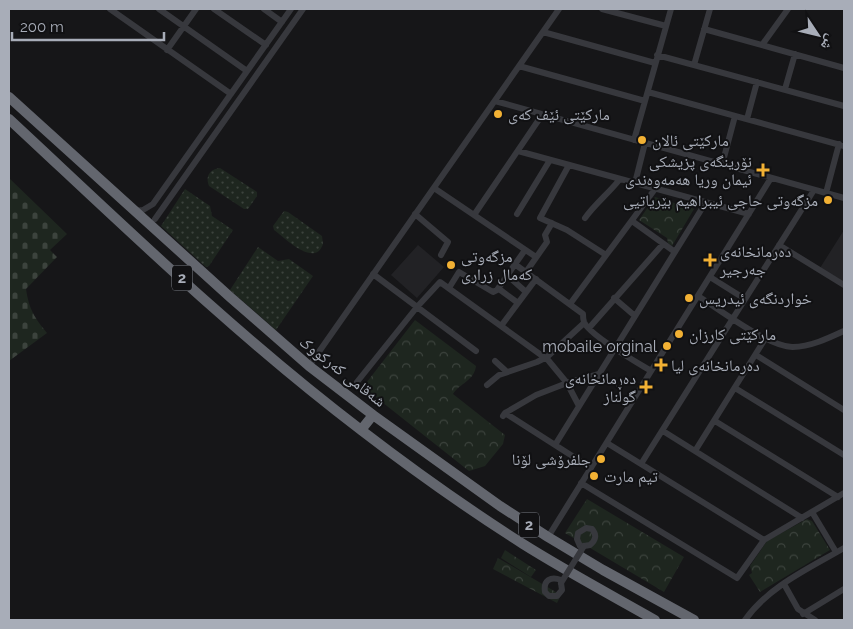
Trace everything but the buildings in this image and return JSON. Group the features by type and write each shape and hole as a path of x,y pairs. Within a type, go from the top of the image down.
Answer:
{"highway":[{"name":"شەقامی کەرکووک","path":"9,98 132,210 309,366 373,415 492,502 548,538 694,620"},
{"name":"2","path":"9,120 146,247 259,348 361,430 467,506 524,544 655,620"},
{"path":"361,430 373,415"}],"street":[{"path":"110,9 231,94"},
{"path":"159,9 247,71"},
{"path":"167,50 196,9"},
{"path":"214,9 266,45"},
{"path":"264,9 282,22"},
{"path":"132,210 143,210 153,204 291,9"},
{"path":"155,220 303,9"},
{"path":"309,366 559,9"},
{"path":"602,9 666,26"},
{"path":"630,16 632,9"},
{"path":"634,140 670,9"},
{"path":"694,65 710,9"},
{"path":"762,45 788,9"},
{"path":"704,29 844,68"},
{"path":"543,32 655,63"},
{"path":"785,89 795,54"},
{"path":"657,55 844,106"},
{"path":"258,56 266,62"},
{"path":"519,66 645,101"},
{"path":"747,119 757,82"},
{"path":"648,92 842,145 826,193"},
{"path":"495,101 844,198"},
{"path":"474,215 542,115"},
{"path":"722,164 735,116"},
{"path":"635,183 646,143"},
{"path":"518,151 749,214"},
{"path":"517,214 550,160"},
{"path":"570,165 540,218 567,230 606,255"},
{"path":"548,538 771,178"},
{"path":"585,218 620,179"},
{"path":"434,188 536,258"},
{"path":"570,304 655,189"},
{"path":"641,464 814,190"},
{"path":"555,445 706,202"},
{"path":"153,204 152,213 160,235"},
{"path":"415,214 448,242 441,255"},
{"path":"632,221 674,252"},
{"path":"526,272 547,242 545,235 552,223"},
{"path":"487,385 499,375 545,358 586,325 614,298 663,244"},
{"path":"779,245 844,285"},
{"path":"496,290 516,265 525,250"},
{"path":"516,265 583,314 586,325 615,349 652,371"},
{"path":"449,288 459,272 518,303"},
{"path":"373,274 476,351"},
{"path":"508,276 526,292"},
{"path":"710,277 745,299"},
{"path":"501,326 536,279"},
{"path":"357,382 417,307 440,282 545,358 567,383 579,406"},
{"path":"698,296 765,339 784,346 799,347 844,331"},
{"path":"614,298 635,316"},
{"path":"695,451 765,339"},
{"path":"756,355 844,410"},
{"path":"494,361 507,372"},
{"path":"591,468 504,414 536,395 567,383 599,374"},
{"path":"735,388 844,456"},
{"path":"581,484 738,578 764,540 841,495 715,420"},
{"path":"663,431 802,518"},
{"path":"606,443 764,540"},
{"path":"812,512 836,552"},
{"path":"561,580 554,578 548,580 544,585 545,592 549,596 557,596 562,590 561,584 584,546 590,545 596,536 592,529 580,530 577,536 580,546"},
{"path":"745,620 764,600 784,584 844,548"},
{"path":"784,584 798,609 803,614 816,620"},
{"path":"803,614 844,589"}],"shaded area":[{"path":"844,230 844,282 820,268"},
{"path":"418,245 444,267 417,298 391,275"}],"green space":[{"path":"220,168 257,192 257,196 248,209 244,209 209,186 209,174"},
{"path":"9,178 67,234 50,250 57,257 26,289 33,312 47,333 9,361"},
{"path":"185,189 210,206 212,216 233,230 209,266 206,267 161,226"},
{"path":"655,197 694,209 672,246 668,243 667,238 639,220"},
{"path":"284,211 322,236 323,244 319,251 314,253 300,249 274,230 273,226"},
{"path":"258,247 278,261 289,259 313,276 276,330 230,290"},
{"path":"415,320 476,366 470,379 453,394 505,435 503,444 485,466 469,471 363,387"},
{"path":"587,499 684,557 664,592 565,533"},
{"path":"807,519 812,521 830,550 760,592 749,575 752,573 750,566 767,541"},
{"path":"505,550 536,570 531,577 501,558"},
{"path":"498,558 561,595 557,603 493,569"}],"place":[{"name":"مارکێتی ئێف کەی","path":"498,114"},
{"name":"مارکێتی ئالان","path":"642,140"},
{"name":"نۆرینگەی پزیشکی ئیمان وریا هەمەوەندی","path":"763,170"},
{"name":"مزگەوتی حاجی ئیبراهیم بێریاتیی","path":"828,200"},
{"name":"دەرمانخانەی جەرجیر","path":"710,260"},
{"name":"مزگەوتی کەمال زراری","path":"451,265"},
{"name":"خواردنگەی ئیدریس","path":"689,298"},
{"name":"مارکێتی کارزان","path":"679,334"},
{"name":"mobaile orginal","path":"667,346"},
{"name":"دەرمانخانەی لیا","path":"661,365"},
{"name":"دەرمانخانەی گوڵناز","path":"646,387"},
{"name":"جلفرۆشی لۆنا","path":"601,459"},
{"name":"تیم مارت","path":"594,476"}]}
